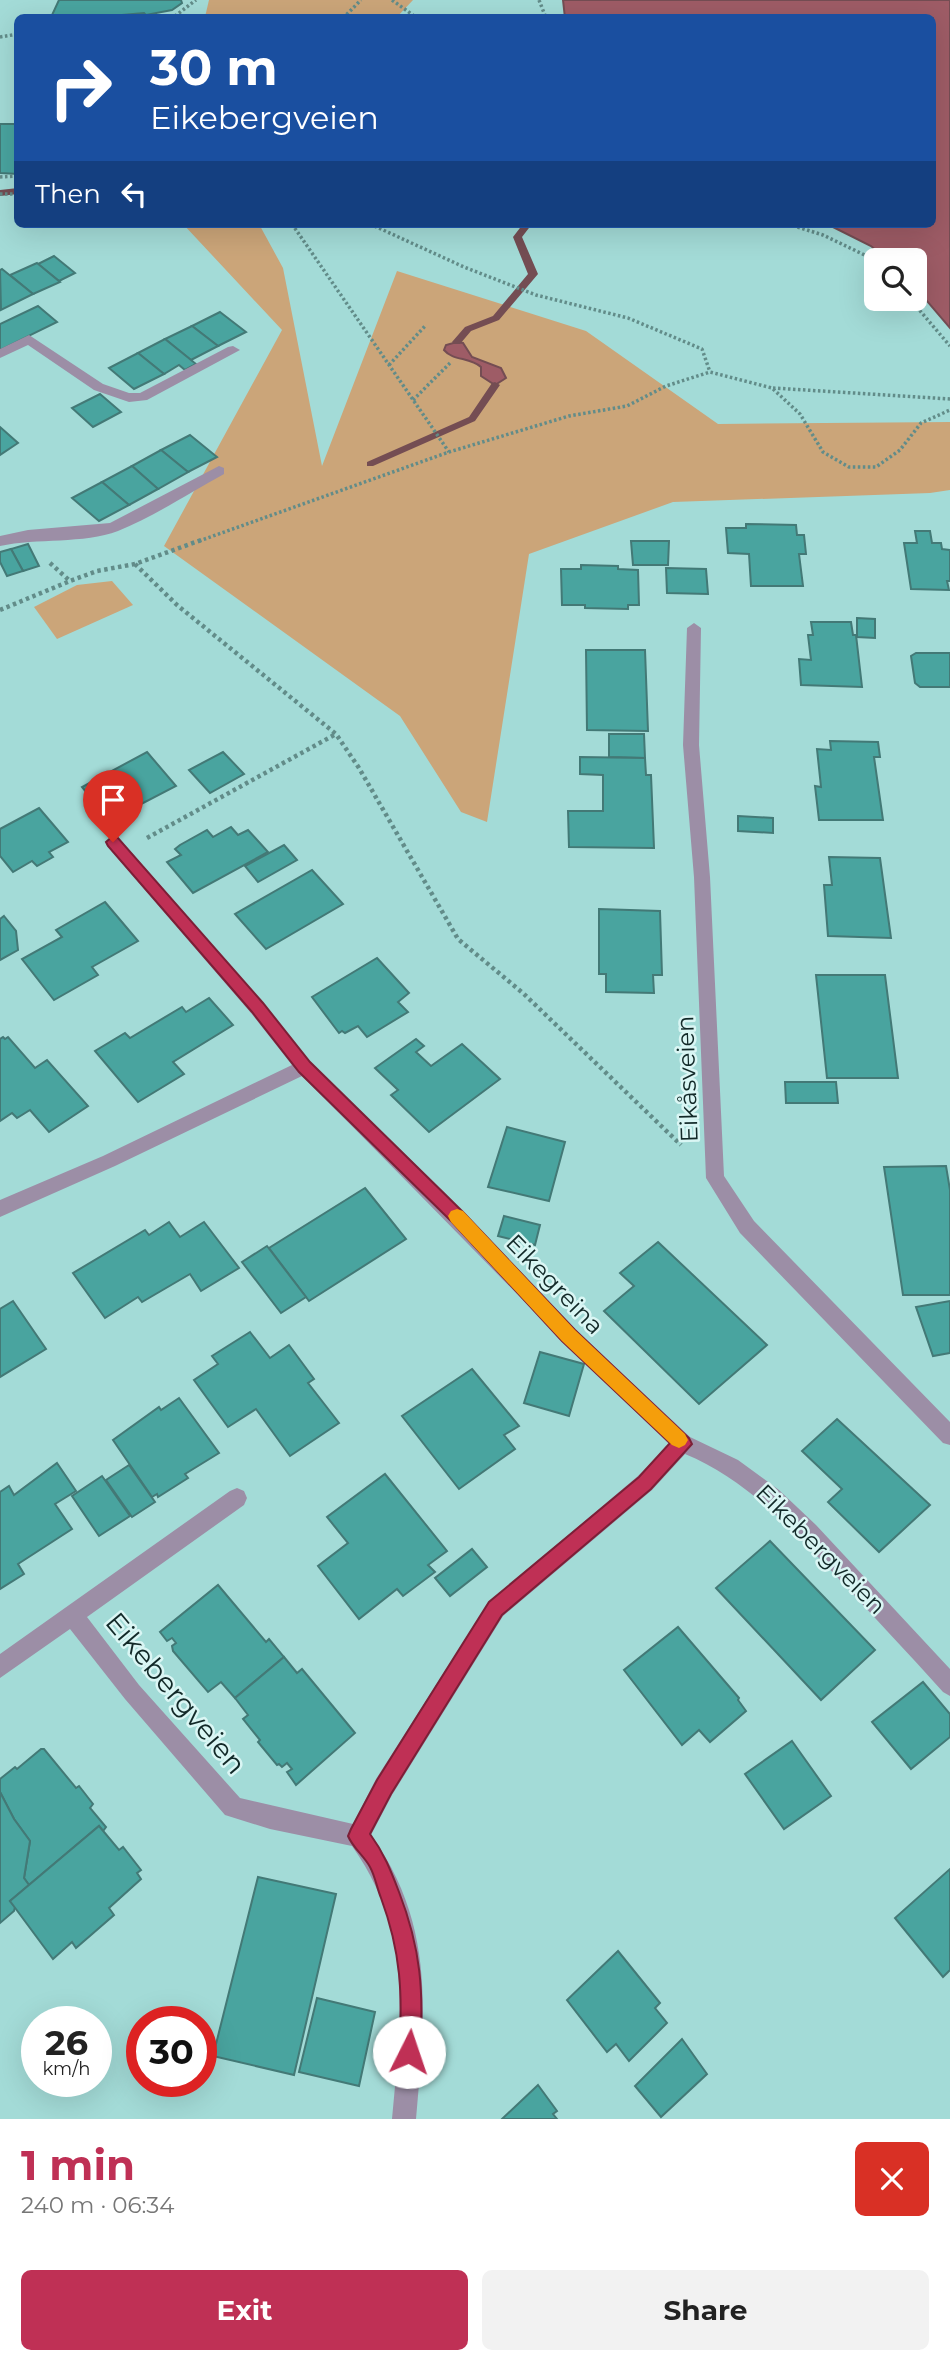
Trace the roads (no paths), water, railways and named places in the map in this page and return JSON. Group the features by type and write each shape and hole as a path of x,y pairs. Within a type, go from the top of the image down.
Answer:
{"street":[{"path":"0,354 29,340 112,394 131,399 142,397 233,350"},
{"path":"0,541 28,535 85,532 114,527 219,471"},
{"name":"Eikåsveien","path":"694,628 691,745 702,877 715,1178 747,1227 950,1436"},
{"name":"Eikegreina","path":"117,847 257,1008 304,1067 448,1208 569,1335 683,1444"},
{"path":"0,1209 133,1150 304,1067"},
{"path":"404,2119 413,2003 410,1960 402,1925 377,1860 358,1836 384,1787 496,1609 645,1483 666,1458 683,1444"},
{"name":"Eikebergveien","path":"683,1444 736,1467 783,1505 950,1685"},
{"name":"Eikebergveien","path":"0,1667 237,1498"},
{"name":"Eikebergveien","path":"73,1616 132,1692 233,1807 270,1818 358,1836"}],"waterway":[{"path":"0,193 14,191"},
{"path":"457,342 468,329 496,318 533,274 517,237 525,228"},
{"path":"370,464 472,419 495,385"}]}
